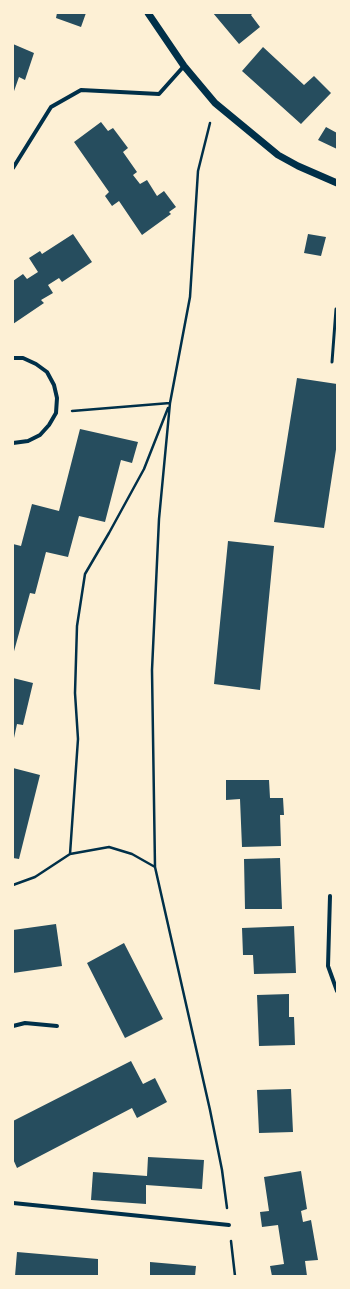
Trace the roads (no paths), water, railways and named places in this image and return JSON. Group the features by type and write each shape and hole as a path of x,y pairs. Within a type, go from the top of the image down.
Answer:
{"street":[{"path":"148,13 184,66 215,103 278,154 298,166 337,183"},
{"path":"13,168 51,107 81,90 159,94 184,66"},
{"path":"13,358 23,358 36,364 47,372 54,385 57,398 56,413 49,425 40,435 28,441 13,443"},
{"path":"330,896 328,966 337,992"},
{"path":"13,1026 25,1023 57,1026"},
{"path":"13,1203 229,1225"}],"lane":[{"path":"332,362 337,309"}]}
